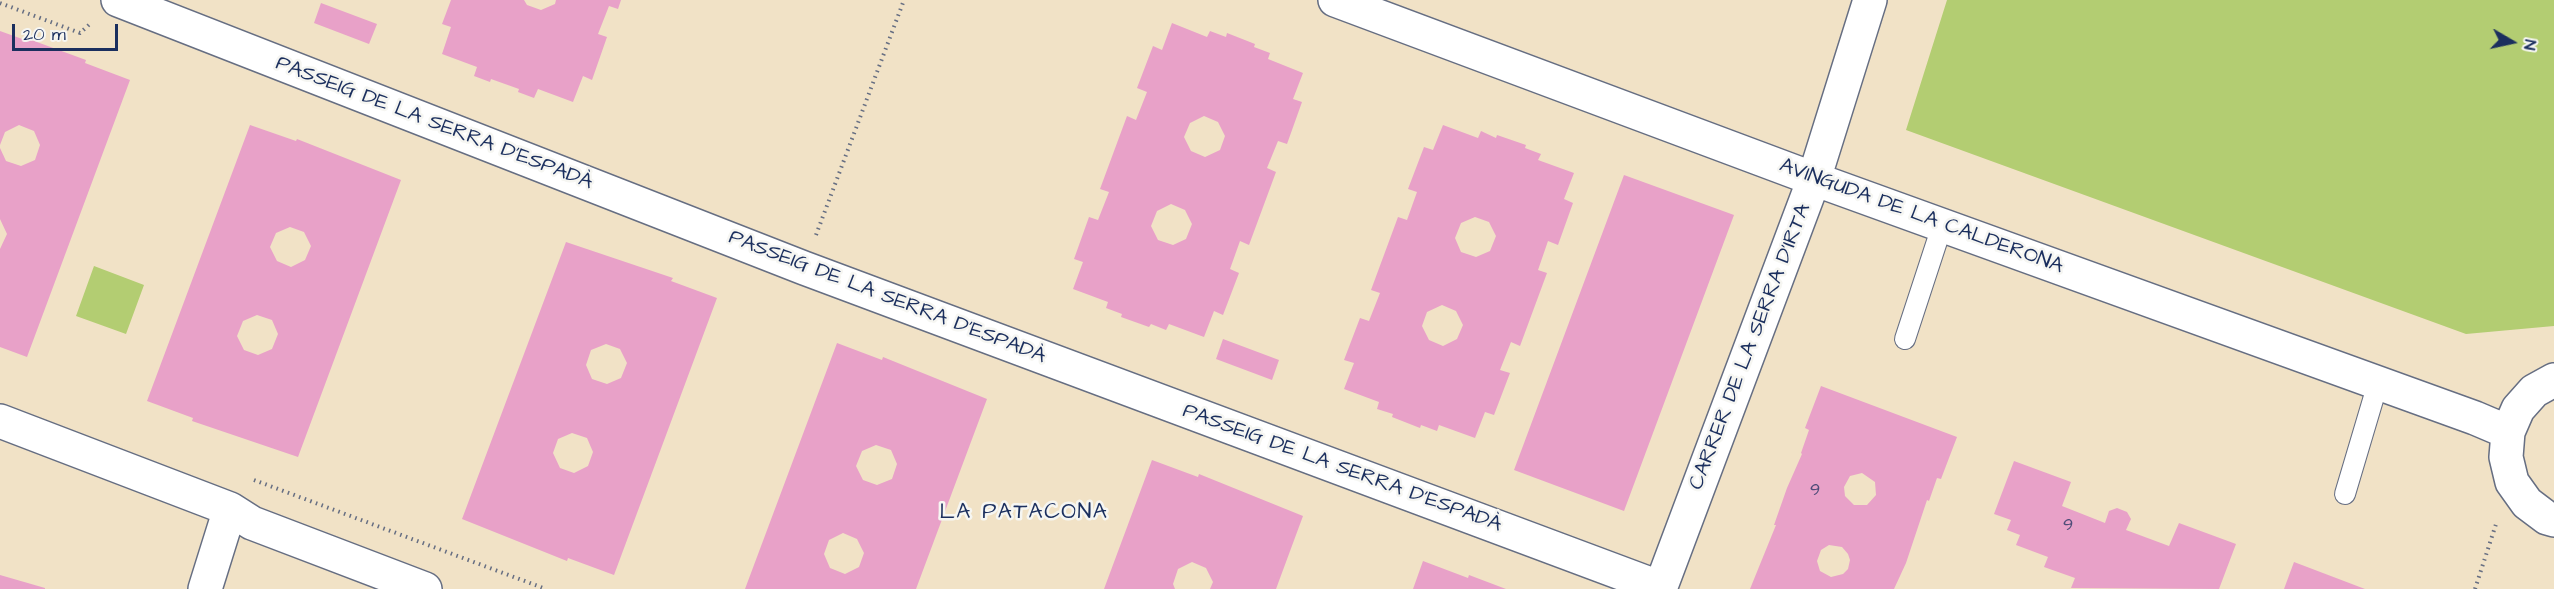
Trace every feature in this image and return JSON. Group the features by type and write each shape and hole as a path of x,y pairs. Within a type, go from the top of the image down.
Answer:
{"street":[{"name":"AVINGUDA DE LA CALDERONA","path":"1335,0 1814,179 2378,382 2508,432"},
{"name":"CARRER DE LA SERRA D'IRTA","path":"1660,589 1814,179 1870,0"},
{"name":"PASSEIG DE LA SERRA D'ESPADÀ","path":"107,6 1660,589"},
{"path":"2554,380 2534,392 2518,409 2508,432 2506,457 2512,482 2527,503 2547,518 2554,520"},
{"path":"0,421 230,509 252,524 425,589"},
{"path":"205,589 230,509"}],"lane":[{"path":"1905,339 1942,226"},
{"path":"2345,494 2378,382"}],"path":[{"path":"804,268 904,0"},
{"path":"0,3 80,33 107,6"},
{"path":"245,477 546,589"},
{"path":"2475,589 2499,515"}],"green space":[{"path":"1947,0 2554,0 2554,326 2466,334 1906,130"},
{"path":"94,266 144,285 126,334 76,316"}],"building":[{"path":"451,0 524,0 527,5 541,10 555,4 556,0 621,0 618,9 609,6 598,34 607,37 592,80 583,76 573,102 538,89 534,98 518,92 519,89 491,79 490,82 474,76 477,67 442,54 451,27 442,24"},
{"path":"321,3 377,24 369,44 314,23"},
{"path":"1172,23 1207,37 1210,31 1226,37 1227,33 1255,44 1254,47 1270,53 1268,59 1303,73 1293,99 1302,102 1287,144 1278,141 1267,168 1276,172 1249,245 1240,241 1230,269 1239,273 1223,315 1214,311 1204,337 1169,324 1166,330 1151,324 1149,327 1121,317 1122,314 1106,308 1108,302 1073,289 1083,262 1074,259 1089,217 1098,220 1109,192 1100,189 1127,116 1136,120 1147,92 1137,88 1153,46 1162,50","holes":["1204,116 1218,122 1225,136 1220,150 1205,157 1191,151 1184,137 1190,123","1171,204 1185,210 1192,224 1186,239 1173,245 1158,240 1151,226 1157,211"]},
{"path":"0,31 86,60 85,63 130,80 27,357 0,347 0,249 7,234 0,219 0,148 6,161 21,166 35,160 40,145 34,131 19,125 5,132 0,145"},
{"path":"250,125 296,141 297,139 401,180 298,457 192,421 193,418 147,401","holes":["290,227 304,232 311,246 305,260 291,267 277,261 270,247 276,233","257,315 272,320 278,334 272,349 258,355 244,350 237,336 243,321"]},
{"path":"1443,125 1478,138 1481,131 1496,138 1497,135 1526,145 1525,148 1541,154 1538,160 1574,173 1564,199 1573,203 1558,245 1548,241 1538,270 1547,273 1520,346 1511,342 1500,370 1510,373 1494,415 1485,412 1475,438 1439,425 1437,431 1421,425 1420,428 1392,417 1393,414 1377,409 1379,402 1344,389 1354,363 1344,360 1360,318 1369,321 1380,293 1371,290 1398,217 1407,220 1417,192 1408,189 1424,147 1433,150","holes":["1475,217 1489,222 1496,236 1490,251 1476,257 1461,252 1455,238 1461,223","1442,305 1456,311 1463,325 1457,339 1443,346 1429,340 1422,326 1427,312"]},
{"path":"1624,175 1734,215 1624,511 1514,470"},
{"path":"566,242 673,278 671,281 717,298 614,575 568,558 567,561 462,519","holes":["606,344 620,349 627,363 621,378 607,384 592,379 586,365 591,350","572,433 587,438 593,452 588,466 574,473 560,468 553,453 558,439"]},
{"path":"1223,339 1279,360 1272,380 1216,359"},
{"path":"837,343 882,360 883,357 987,399 916,589 745,589","holes":["876,445 891,450 897,464 892,479 877,485 863,480 856,466 862,451","843,533 857,539 864,553 859,567 845,574 830,568 824,554 829,540"]},
{"path":"1821,386 1957,437 1941,479 1937,478 1929,501 1927,500 1906,563 1894,589 1750,589 1802,454 1809,430 1805,428","holes":["1862,473 1875,482 1876,495 1867,505 1854,505 1845,496 1844,487 1850,476","1829,545 1842,547 1848,554 1850,560 1848,569 1843,574 1831,577 1820,571 1817,561 1821,550"]},
{"path":"1152,460 1198,477 1199,474 1303,516 1276,589 1210,589 1213,582 1206,568 1192,562 1178,569 1173,584 1175,589 1104,589"},
{"path":"2014,461 2071,482 2062,506 2105,523 2109,511 2117,508 2127,512 2131,519 2126,530 2169,546 2179,523 2236,544 2219,589 2071,588 2075,578 2044,567 2048,557 2016,545 2020,535 2007,530 2011,520 1994,514"},
{"path":"1423,561 1468,578 1469,575 1506,589 1413,589"},
{"path":"2294,562 2365,589 2284,589"},
{"path":"0,575 45,588 45,589 0,589"}],"district":[{"name":"LA PATACONA","path":"1024,513"}]}
